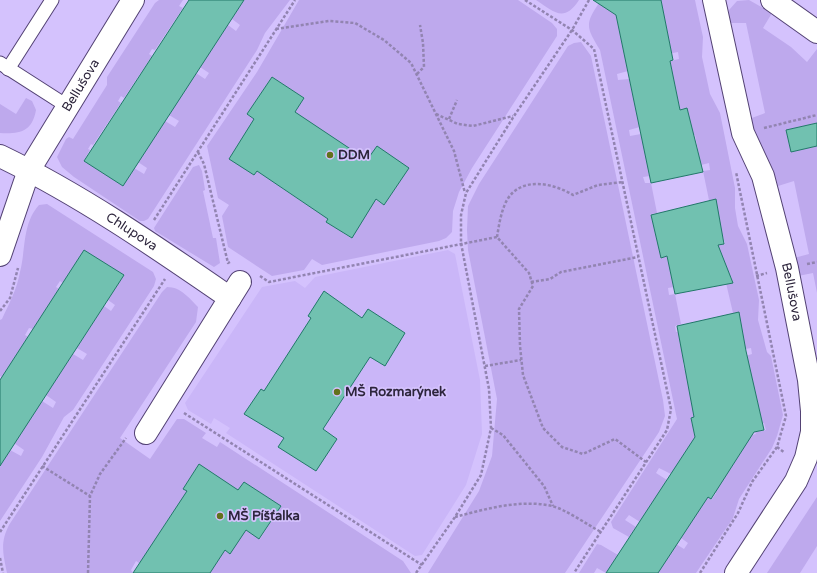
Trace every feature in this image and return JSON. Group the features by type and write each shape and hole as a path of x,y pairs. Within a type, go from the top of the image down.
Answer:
{"street":[{"name":"Bellušova","path":"0,256 5,221 29,170 133,0"},
{"name":"Bellušova","path":"714,0 743,133 763,176 787,268 808,380 812,411 812,432 806,458 796,481 736,573"},
{"path":"772,0 817,32"},
{"name":"Chlupova","path":"0,156 29,170 163,252 242,285"},
{"path":"136,435 242,285"}],"lane":[{"path":"52,0 4,66 67,106"}],"path":[{"path":"152,223 295,0"},
{"path":"525,0 572,30 594,49 670,409 667,430 574,573"},
{"path":"416,573 455,517 481,475 491,428 489,389 461,243 461,215 466,193 514,116 572,30 590,0"},
{"path":"276,29 329,21 355,23 384,40 411,63 454,152 466,193"},
{"path":"416,74 424,67 423,43 420,26"},
{"path":"449,119 457,100"},
{"path":"435,113 458,124 473,126 514,116"},
{"path":"743,133 817,115"},
{"path":"198,152 204,164 228,263"},
{"path":"700,573 738,513 752,482 777,447 786,416 735,167"},
{"path":"497,237 507,200 516,189 533,184 547,184 564,189 573,195 598,185 623,182"},
{"path":"242,285 269,282 497,237"},
{"path":"497,237 529,272 533,286 519,309 521,360 523,375 543,428 562,447 583,454 615,438 646,462"},
{"path":"531,282 550,279 561,272 638,257"},
{"path":"223,266 235,261"},
{"path":"159,274 172,281"},
{"path":"0,532 165,278"},
{"path":"485,366 521,360"},
{"path":"178,410 422,565"},
{"path":"491,428 503,435 544,486 553,506"},
{"path":"88,573 90,496 100,474 136,435"},
{"path":"42,466 90,496"},
{"path":"455,517 520,504 553,506 601,532"},
{"path":"0,558 3,573"}],"shaded area":[{"path":"159,0 183,0 179,6 183,8 155,50 152,49 149,54 152,56 124,98 121,96 118,101 121,103 93,145 91,144 88,149 90,150 84,160 123,186 134,168 144,174 147,168 138,162 165,121 175,127 179,121 169,115 196,73 205,79 209,73 200,67 228,25 236,31 240,25 232,19 244,0 290,0 265,33 257,50 148,219 140,221 74,177 62,167 57,157 66,139 69,137 73,139 107,85 107,77 155,3"},
{"path":"299,0 518,0 552,23 557,29 557,36 472,168 459,192 453,211 452,232 446,238 439,241 322,265 312,259 304,270 272,276 228,247 222,216 229,205 218,198 207,146 257,72","holes":["272,77 304,98 295,112 367,160 409,168 384,205 368,195 361,222 351,238 343,233 345,229 338,224 335,228 327,222 352,184 328,168 304,203 280,187 303,152 280,136 254,175 246,169 263,125 247,114"]},
{"path":"536,0 579,0 574,7 568,11 559,13"},
{"path":"649,0 695,0 703,37 702,57 710,94 720,113 735,188 735,208 738,226 747,244 759,300 758,320 767,352 771,356 783,415 772,448 739,499 733,518 696,573 658,573 676,544 684,549 688,543 681,538 708,496 712,499 716,493 712,491 731,468 742,451 734,439 766,430 764,423 754,425 754,386 748,388 742,357 752,354 751,348 740,350 739,312 733,313 726,283 732,282 731,276 725,277 718,245 725,243 723,237 717,239 703,171 710,170 709,163 701,165 695,135 685,136 689,115 687,108 680,109 670,61 679,59 678,52 668,54"},
{"path":"749,0 772,13 763,28 791,47 807,62 817,49 817,123 786,130 791,152 817,146 817,293 813,273 798,276 794,258 809,254 794,181 778,186 773,170 760,154 749,119 765,113 746,23 729,23 729,10 737,1"},
{"path":"599,3 616,15 628,71 617,74 618,80 629,79 640,127 629,130 630,136 641,134 650,176 643,177 645,183 651,183 657,213 651,214 661,257 667,257 674,287 668,288 669,295 675,294 681,324 675,326 676,332 683,331 688,361 683,362 684,369 690,368 692,406 700,415 691,418 692,424 703,425 671,474 659,468 656,473 667,480 640,522 629,515 625,520 636,527 629,537 613,528 611,522 677,419 600,50 592,36 589,26 594,10"},
{"path":"581,42 591,56 663,400 665,416 659,432 565,573 428,573 479,491 492,456 497,399 468,250 468,206 479,184 568,46"},
{"path":"26,98 32,101 36,110 32,123 24,130 19,132 0,133 0,104 16,114"},
{"path":"199,165 202,171 205,190 203,191 213,238 216,238 220,263 214,267 155,231 154,228 193,167"},
{"path":"47,204 153,272 156,279 154,286 73,410 64,417 42,457 0,521 0,466 10,450 21,456 24,450 14,443 42,401 53,408 56,402 46,395 73,354 83,360 87,354 77,348 104,306 111,311 115,305 108,300 124,275 84,250 63,283 60,281 56,287 59,289 33,329 29,328 25,335 28,337 2,377 0,376 0,320 2,319 19,278 25,237 30,220 39,205"},
{"name":"MŠ Rozmarýnek","path":"448,250 455,254 480,380 482,434 466,485 422,555 415,556 226,433 230,428 214,418 211,424 188,410 185,403 262,287 295,281 305,288 315,277"},
{"path":"167,287 172,287 181,291 198,307 196,322 120,438 150,459 177,419 184,419 206,433 202,438 217,447 220,442 403,561 411,573 210,573 225,550 230,553 246,530 260,539 281,506 244,482 233,498 211,483 216,475 199,464 183,489 222,514 207,538 171,515 155,540 154,573 136,561 131,570 133,573 7,573 4,560 3,543 9,525 162,292"},
{"path":"817,497 817,546 800,573 767,573"},
{"path":"597,544 618,555 606,573 597,568 594,573 579,573"}],"building":[{"path":"189,0 244,0 123,186 84,161"},
{"path":"593,0 661,0 673,60 670,61 680,110 687,108 703,172 651,183 616,15"},
{"name":"DDM","path":"272,77 304,98 295,112 367,160 377,146 409,168 384,205 376,199 352,238 326,222 328,219 257,171 254,175 229,159 254,119 247,114"},
{"path":"817,123 817,146 791,152 786,130"},
{"path":"716,199 724,244 718,245 733,283 675,294 667,256 661,258 651,215"},
{"path":"84,250 124,275 0,466 0,380"},
{"path":"324,291 362,318 368,309 405,333 385,366 370,357 323,429 337,439 316,471 278,447 284,438 244,414 261,389 264,391 311,318 308,316"},
{"path":"739,312 746,351 764,430 754,432 711,499 708,497 658,573 606,573 695,437 691,418 694,417 677,326"},
{"path":"199,464 238,490 244,482 281,506 259,539 246,530 230,554 225,550 210,573 133,573 187,491 183,489"}],"place":[{"name":"DDM","path":"330,155"},
{"name":"MŠ Rozmarýnek","path":"337,392"},
{"name":"MŠ Píšťalka","path":"220,516"}]}
